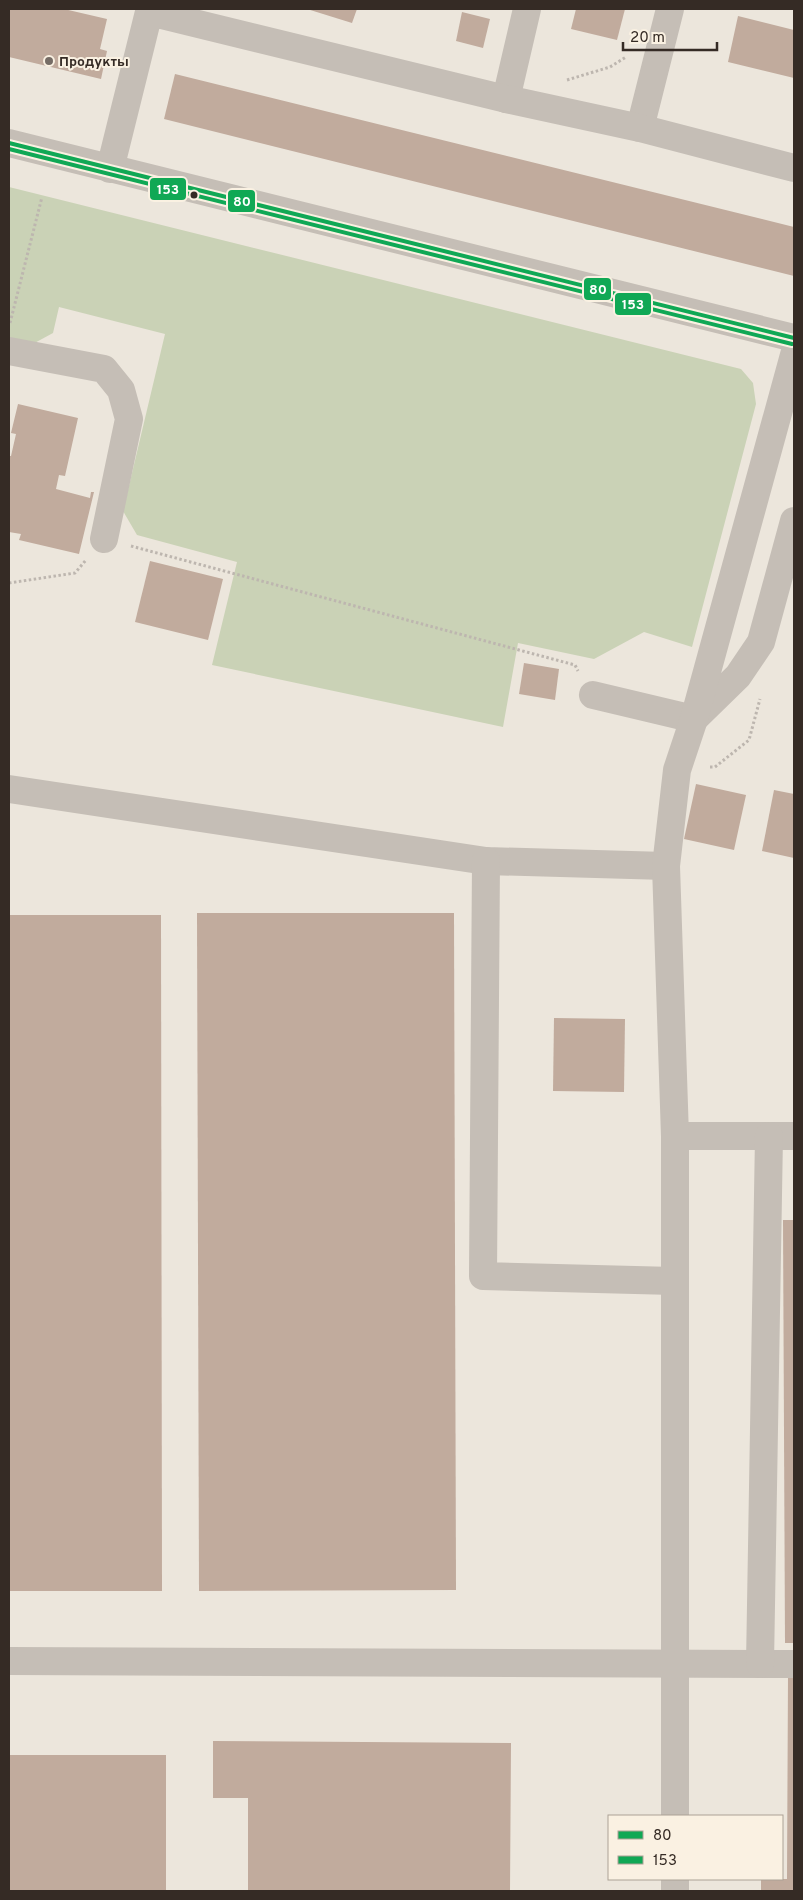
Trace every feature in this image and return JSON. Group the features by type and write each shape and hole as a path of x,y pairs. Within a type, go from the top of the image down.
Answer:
{"street":[{"path":"506,99 527,9"},
{"path":"110,169 146,10 506,99 640,128 794,168"},
{"path":"640,128 667,20"},
{"path":"9,143 794,338"},
{"path":"9,351 104,369 121,390 129,419 104,539"},
{"path":"675,1815 675,1136 666,866 677,770 694,719 794,355"},
{"path":"694,719 738,676 761,642 794,521"},
{"path":"593,695 694,719"},
{"path":"9,789 486,861 666,866"},
{"path":"486,861 484,1276 674,1281"},
{"path":"675,1136 782,1136 760,1664"},
{"path":"9,1661 794,1664"}],"path":[{"path":"563,82 610,68 667,20"},
{"path":"9,328 42,197"},
{"path":"9,583 75,573 104,539 574,665 593,695"}],"green space":[{"path":"9,187 741,369 753,383 756,404 692,647 644,632 594,659 518,643 503,727 212,665 237,562 137,535 123,511 165,334 59,307 53,333 29,346 9,341"}],"building":[{"path":"9,9 64,9 107,19 100,49 107,51 101,79 9,57"},
{"path":"307,9 357,9 352,23"},
{"path":"576,9 625,9 617,40 571,29"},
{"path":"462,12 490,19 483,48 456,41"},
{"path":"738,16 794,30 794,78 728,62"},
{"path":"175,74 794,227 794,276 164,119"},
{"path":"18,404 78,418 65,476 59,475 56,489 90,498 91,492 94,492 79,554 19,540 21,534 9,532 9,456 11,456 16,434 11,433"},
{"path":"150,561 223,579 208,640 135,622"},
{"path":"524,663 559,669 555,700 519,694"},
{"path":"696,784 746,795 734,850 684,839"},
{"path":"774,790 794,794 794,858 762,851"},
{"path":"197,913 454,913 456,1590 199,1591"},
{"path":"9,915 161,915 162,1591 9,1591"},
{"path":"554,1018 625,1019 624,1092 553,1091"},
{"path":"783,1220 794,1220 794,1643 785,1643"},
{"path":"788,1675 794,1675 794,1891 761,1891 761,1880 787,1879"},
{"path":"213,1741 511,1743 510,1891 248,1891 248,1798 213,1798"},
{"path":"9,1755 166,1755 166,1891 9,1891"}],"transit line":[{"name":"80","path":"9,143 794,338"},
{"name":"153","path":"9,149 792,344"}],"place":[{"name":"Продукты","path":"49,61"}]}
